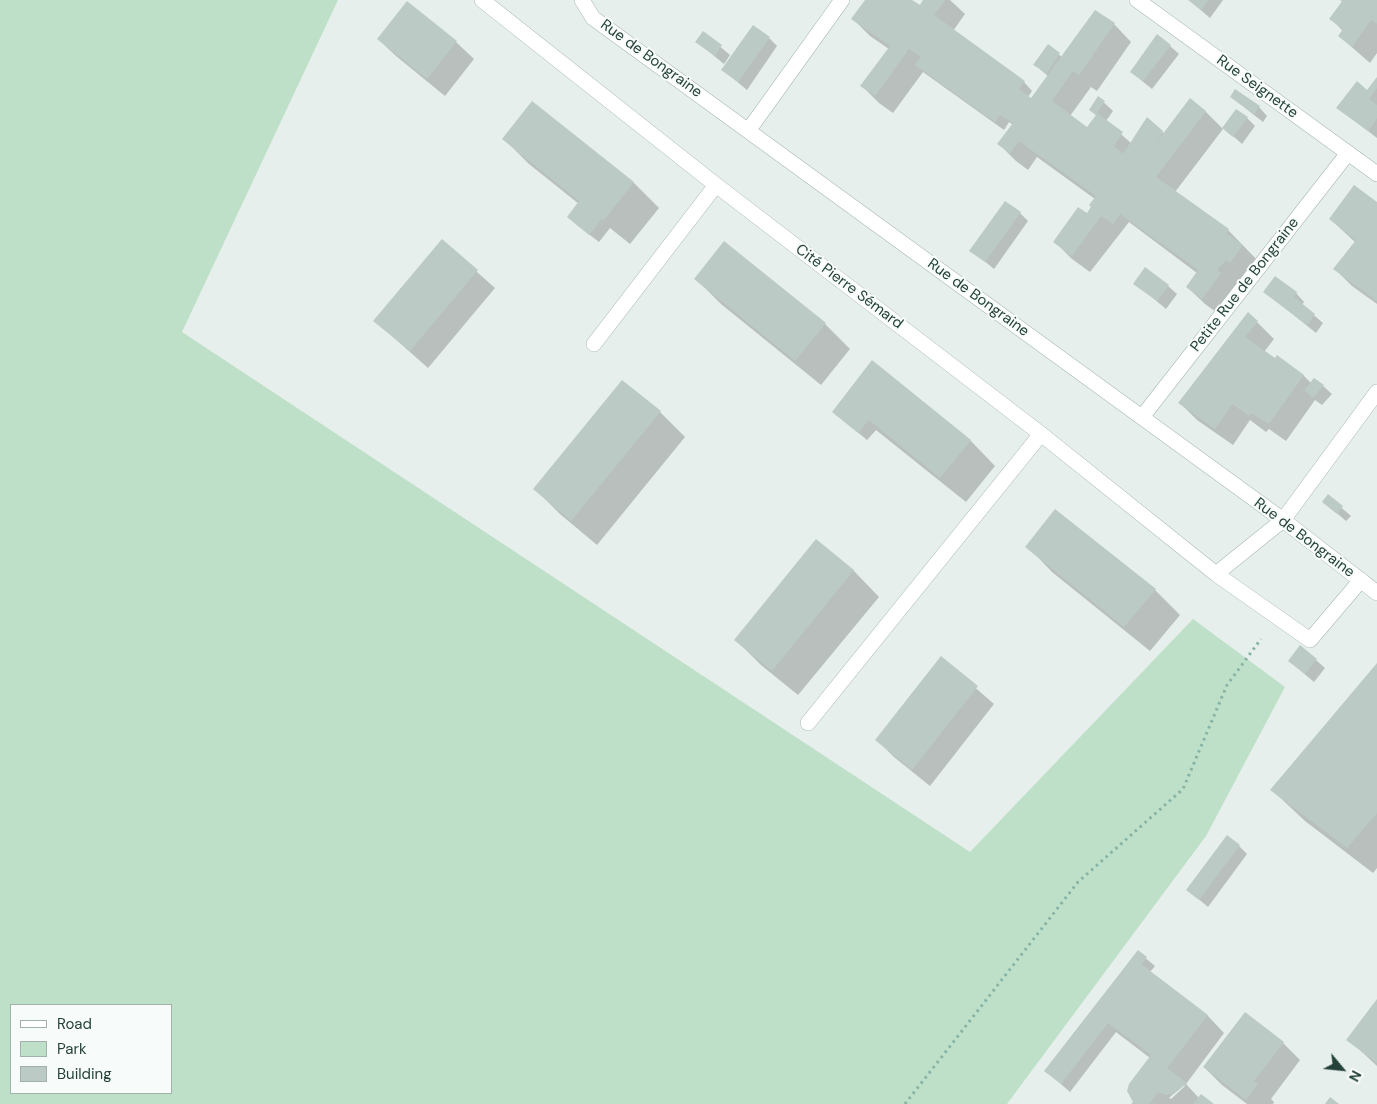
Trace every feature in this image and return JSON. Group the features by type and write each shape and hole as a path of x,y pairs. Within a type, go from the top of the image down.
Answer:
{"street":[{"name":"Cité Pierre Sémard","path":"482,0 716,185 1041,434 1216,574 1310,640 1361,580"},
{"name":"Rue de Bongraine","path":"582,0 594,18 1283,520 1377,593"},
{"path":"748,131 842,0"},
{"name":"Rue Seignette","path":"1137,0 1377,174"},
{"name":"Petite Rue de Bongraine","path":"1142,417 1348,153"},
{"path":"594,344 716,185"},
{"path":"1216,574 1283,520 1377,392"},
{"path":"808,723 1041,434"}],"path":[{"path":"905,1104 1078,882 1183,789 1227,685 1278,616"}],"green space":[{"path":"0,0 338,0 182,332 970,852 1193,619 1285,687 1206,836 1007,1104 0,1104"}],"building":[{"path":"865,0 912,0 920,5 923,0 945,0 934,15 1025,81 1019,89 1031,98 1095,10 1115,23 1079,75 1073,71 1052,101 1087,127 1096,115 1089,110 1098,96 1105,101 1097,113 1123,132 1114,146 1123,154 1147,117 1163,131 1156,143 1190,98 1206,111 1156,177 1229,229 1226,233 1243,245 1230,263 1226,260 1217,270 1221,273 1202,299 1186,287 1198,270 1120,214 1113,224 1101,216 1072,256 1053,242 1078,207 1087,213 1091,207 1089,205 1096,196 1019,141 1010,153 997,144 1013,123 1000,115 995,122 915,65 921,57 909,49 875,96 860,86 890,46 851,19"},
{"path":"1188,0 1209,0 1201,10"},
{"path":"1343,0 1377,0 1377,24 1371,20 1352,47 1338,36 1343,29 1329,19"},
{"path":"407,1 457,41 427,79 377,39"},
{"path":"753,25 770,37 738,82 721,70"},
{"path":"703,31 722,45 715,56 695,42"},
{"path":"1157,34 1171,45 1143,81 1130,72"},
{"path":"1048,44 1060,53 1047,73 1033,65"},
{"path":"1377,77 1377,88 1369,99 1377,105 1377,118 1368,131 1336,108 1357,81 1367,90"},
{"path":"1235,89 1260,106 1254,114 1230,97"},
{"path":"532,101 634,182 604,220 602,219 589,235 567,217 579,201 502,139"},
{"path":"1236,109 1248,117 1233,137 1222,128"},
{"path":"1354,185 1377,202 1377,301 1333,269 1356,240 1329,219"},
{"path":"1005,201 1021,212 985,262 969,251"},
{"path":"442,239 478,270 410,351 373,321"},
{"path":"724,241 826,323 795,361 694,279"},
{"path":"1145,267 1169,285 1157,301 1133,284"},
{"path":"1275,276 1297,292 1294,297 1315,314 1307,325 1263,292"},
{"path":"1248,312 1258,321 1245,337 1275,358 1277,355 1304,375 1269,424 1251,413 1249,416 1232,404 1215,429 1178,403"},
{"path":"872,360 971,440 940,478 869,420 858,433 832,412"},
{"path":"1314,378 1324,385 1313,398 1304,390"},
{"path":"622,380 661,411 571,521 533,489"},
{"path":"1328,494 1343,506 1337,514 1322,502"},
{"path":"1055,509 1156,589 1124,627 1025,547"},
{"path":"816,539 854,570 772,671 734,640"},
{"path":"1300,645 1317,659 1305,674 1288,661"},
{"path":"941,656 978,686 912,770 875,740"},
{"path":"1377,663 1377,813 1347,848 1270,790"},
{"path":"1227,835 1240,845 1199,900 1186,890"},
{"path":"1138,950 1147,957 1141,964 1208,1015 1167,1068 1187,1083 1174,1094 1166,1095 1158,1092 1149,1104 1131,1104 1133,1102 1127,1091 1129,1084 1151,1055 1108,1023 1061,1084 1044,1071"},
{"path":"1377,999 1377,1063 1346,1040"},
{"path":"1245,1012 1284,1042 1254,1081 1258,1084 1246,1100 1203,1067"},
{"path":"1201,1094 1214,1104 1193,1104"},
{"path":"1330,1097 1339,1104 1325,1104"}]}
